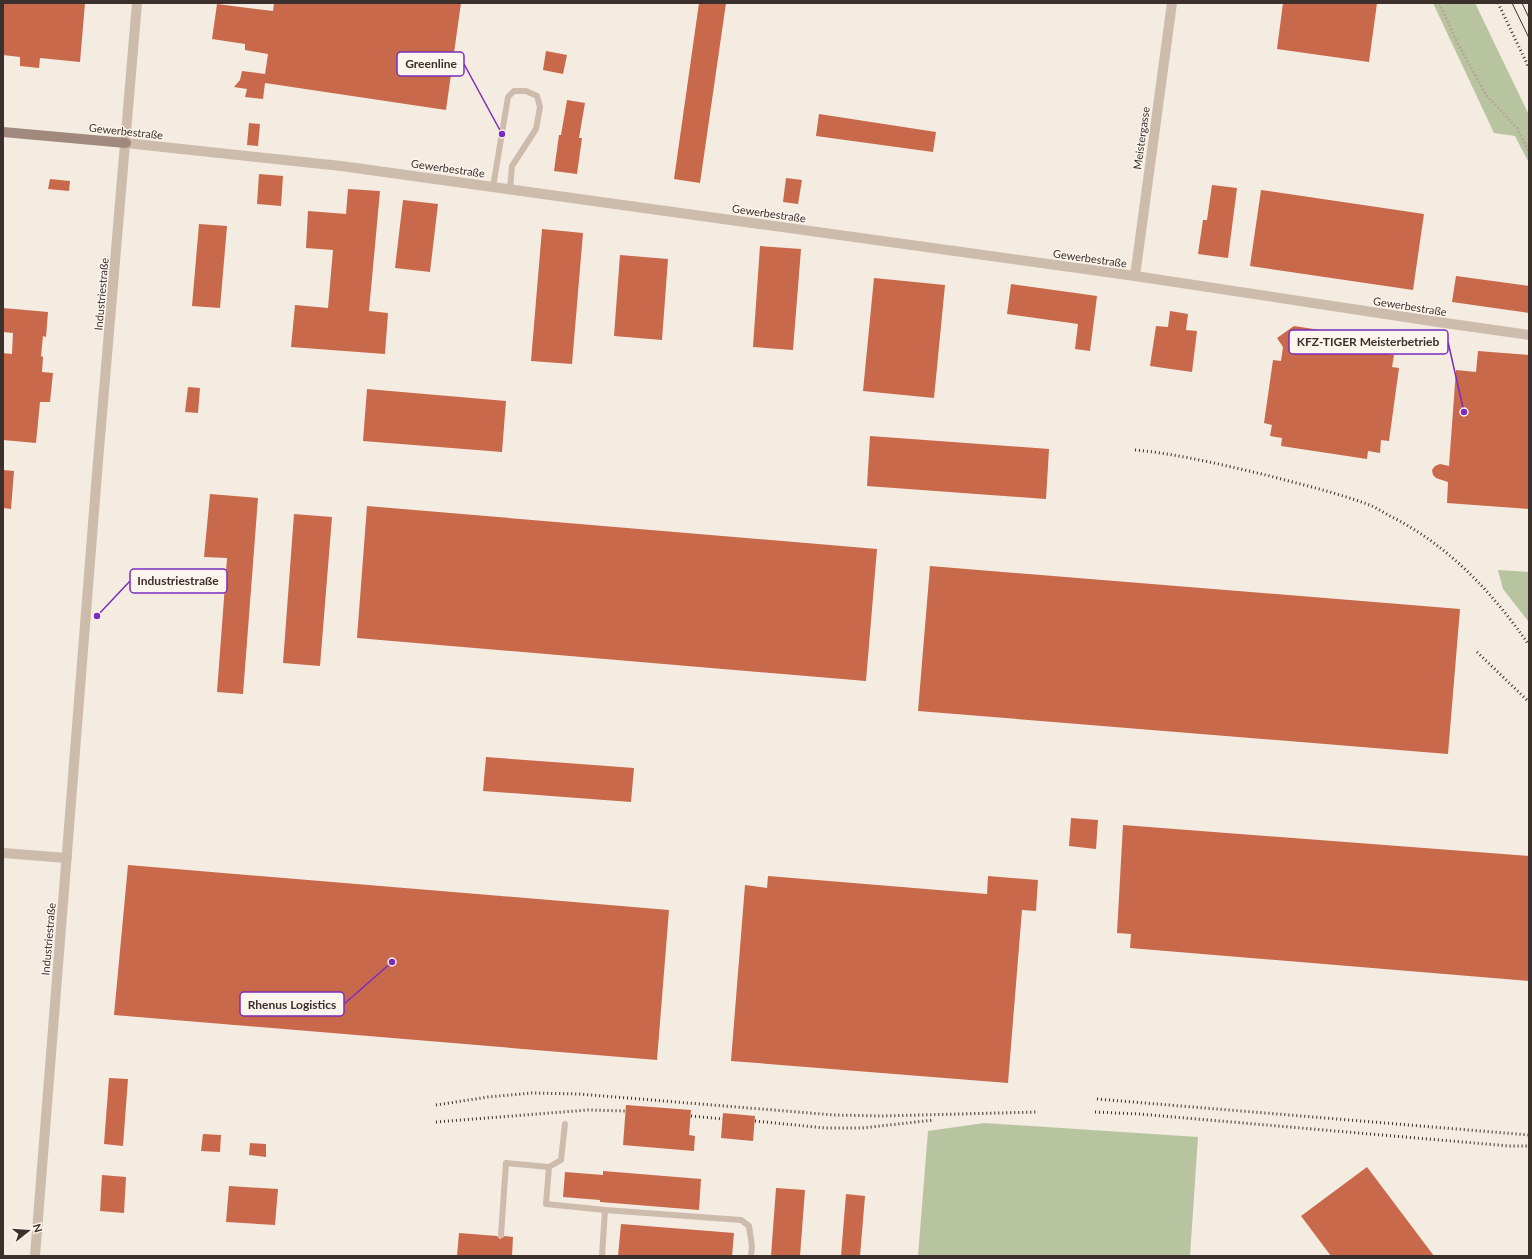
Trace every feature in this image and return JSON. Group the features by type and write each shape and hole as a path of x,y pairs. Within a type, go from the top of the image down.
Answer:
{"street":[{"name":"Industriestraße","path":"35,1256 137,3"},
{"name":"Meistergasse","path":"1135,276 1172,3"},
{"name":"Gewerbestraße","path":"3,132 126,143 340,166 1135,276 1529,335"},
{"path":"3,853 67,858"}],"lane":[{"path":"493,187 508,97 514,91 526,91 537,96 540,107 536,129 512,166 510,189"},
{"path":"501,1235 506,1163 549,1167 561,1160 565,1124"},
{"path":"549,1167 546,1204 741,1220 749,1226 752,1256"},
{"path":"602,1256 605,1210"}],"path":[{"path":"1439,3 1458,44 1486,94 1517,128 1529,152"}],"green space":[{"path":"1433,3 1475,3 1529,115 1529,163 1515,136 1494,133"},
{"path":"1498,570 1529,572 1529,622 1503,589"},
{"path":"984,1123 1198,1137 1190,1256 918,1256 928,1131"}],"building":[{"path":"3,3 85,3 80,62 40,58 39,68 20,66 20,57 3,55"},
{"path":"274,3 461,3 446,110 265,83 263,99 245,97 247,89 234,87 240,80 242,71 265,74 268,54 245,50 245,44 212,39 217,4 273,11"},
{"path":"699,3 726,3 700,183 674,179"},
{"path":"1283,3 1377,3 1369,62 1277,49"},
{"path":"546,51 567,55 563,74 543,70"},
{"path":"567,100 585,103 579,138 582,138 577,174 554,171 559,135 561,135"},
{"path":"819,114 936,132 933,152 816,136"},
{"path":"249,123 260,124 258,146 247,145"},
{"path":"259,174 283,176 281,206 257,204"},
{"path":"786,178 802,180 798,204 783,202"},
{"path":"50,179 70,181 69,191 48,189"},
{"path":"1212,185 1237,188 1228,258 1198,254 1203,220 1207,220"},
{"path":"348,189 380,191 369,311 388,313 385,354 291,347 295,305 328,308 333,250 306,248 308,211 346,214"},
{"path":"1261,190 1424,214 1413,290 1250,266"},
{"path":"403,200 438,204 430,272 395,268"},
{"path":"199,224 227,226 220,308 192,306"},
{"path":"542,229 583,233 572,364 531,361"},
{"path":"760,246 801,249 793,350 753,347"},
{"path":"620,255 668,259 662,340 614,336"},
{"path":"1456,276 1529,286 1529,313 1452,302"},
{"path":"874,278 945,285 934,398 863,391"},
{"path":"1011,284 1097,296 1090,351 1075,349 1078,324 1007,314"},
{"path":"3,308 48,312 46,337 43,336 41,356 43,357 42,372 53,373 50,402 40,402 36,443 3,440 3,353 12,354 13,333 3,332"},
{"path":"1170,311 1188,314 1186,330 1197,331 1192,372 1150,366 1156,326 1168,327"},
{"path":"1294,326 1320,330 1333,347 1394,355 1392,367 1399,368 1389,441 1381,440 1380,453 1368,451 1367,459 1281,446 1282,438 1270,436 1272,425 1264,423 1273,360 1281,361 1283,347 1277,338"},
{"path":"1478,351 1529,355 1529,509 1447,503 1448,482 1436,478 1433,475 1432,470 1435,466 1440,464 1449,466 1456,370 1476,372"},
{"path":"188,387 200,388 198,413 185,412"},
{"path":"367,389 506,401 502,452 363,441"},
{"path":"870,436 1049,449 1046,499 867,486"},
{"path":"3,470 14,471 11,509 3,508"},
{"path":"210,494 258,498 243,694 217,692 227,558 204,557"},
{"path":"367,506 877,549 866,681 357,638"},
{"path":"294,514 332,517 320,666 283,663"},
{"path":"930,566 1460,609 1448,754 918,711"},
{"path":"486,757 634,768 631,802 483,791"},
{"path":"1071,818 1098,820 1096,849 1069,846"},
{"path":"1123,825 1529,856 1529,981 1130,948 1131,934 1117,933"},
{"path":"128,865 669,910 657,1060 114,1015"},
{"path":"768,876 987,894 988,876 1038,880 1036,911 1022,910 1008,1083 731,1061 745,885 767,888"},
{"path":"109,1078 128,1079 123,1146 104,1144"},
{"path":"626,1105 691,1110 689,1135 695,1136 694,1151 623,1145"},
{"path":"723,1113 755,1116 753,1141 721,1138"},
{"path":"203,1134 221,1135 220,1152 201,1151"},
{"path":"250,1143 266,1144 266,1157 249,1155"},
{"path":"1367,1167 1434,1256 1331,1256 1301,1216"},
{"path":"603,1171 701,1179 699,1210 600,1202 600,1200 563,1197 565,1172 603,1175"},
{"path":"102,1175 126,1177 124,1213 100,1211"},
{"path":"229,1186 278,1189 275,1225 226,1222"},
{"path":"776,1188 805,1190 800,1256 771,1256"},
{"path":"846,1194 865,1196 860,1256 841,1256"},
{"path":"621,1224 734,1233 732,1256 618,1256"},
{"path":"459,1233 497,1236 500,1239 505,1236 513,1237 512,1256 457,1256"}],"tram line":[{"path":"1512,3 1529,38"},
{"path":"1522,3 1529,18"}],"railway":[{"path":"1498,3 1529,68"},
{"path":"1135,450 1184,457 1266,475 1330,492 1374,507 1413,529 1432,542 1468,572 1485,589 1529,645"},
{"path":"1477,652 1529,702"},
{"path":"436,1105 488,1097 532,1093 579,1094 834,1115 881,1116 1038,1112"},
{"path":"1097,1099 1529,1135"},
{"path":"436,1122 588,1110 626,1111"},
{"path":"1095,1112 1139,1114 1509,1146 1529,1146"},
{"path":"691,1116 723,1119"},
{"path":"755,1121 825,1128 862,1128 934,1120"}],"place":[{"name":"Greenline","path":"502,134"},
{"name":"KFZ-TIGER Meisterbetrieb","path":"1464,412"},
{"name":"Industriestraße","path":"97,616"},
{"name":"Rhenus Logistics","path":"392,962"}]}
